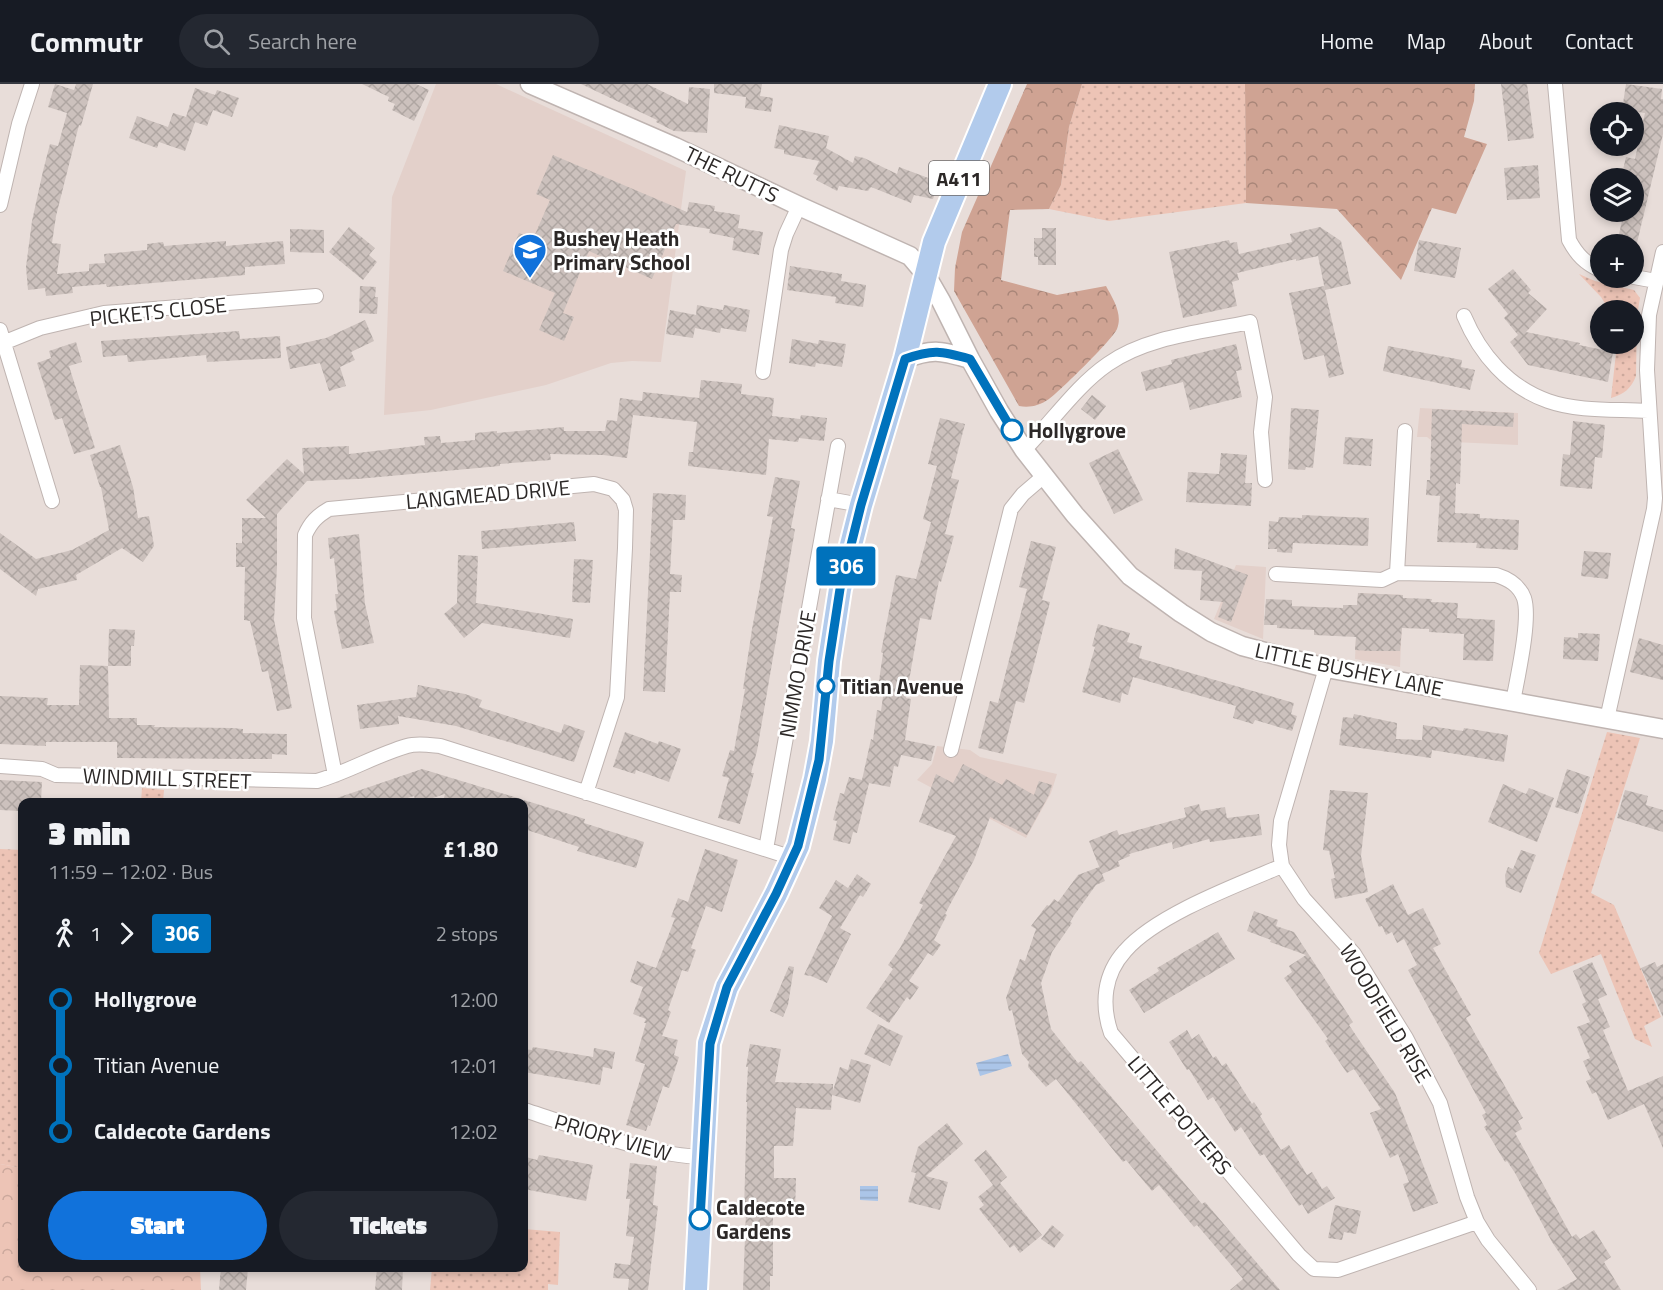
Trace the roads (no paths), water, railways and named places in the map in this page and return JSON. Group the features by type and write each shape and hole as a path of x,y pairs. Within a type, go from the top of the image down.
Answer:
{"main road":[{"name":"A411","path":"696,1290 710,1044 717,1016 727,987 793,858 815,779 822,741 829,661 840,589 861,505 905,359 934,242 1000,84"}],"street":[{"path":"0,206 19,124 32,84"},
{"name":"THE RUTTS","path":"530,84 675,147 910,256 926,275"},
{"path":"1555,84 1569,240 1576,253 1590,265"},
{"path":"763,372 781,250 799,206"},
{"path":"1607,719 1653,520 1655,498 1647,370 1649,315 1663,252"},
{"name":"LITTLE BUSHEY LANE","path":"926,275 970,359 1024,450 1075,515 1130,576 1180,613 1211,632 1242,646 1326,668 1663,729"},
{"path":"1644,279 1656,281"},
{"name":"PICKETS CLOSE","path":"1,336 104,314 316,296"},
{"path":"1464,316 1471,333 1487,356 1509,380 1527,392 1550,402 1579,407 1648,411"},
{"path":"1024,450 1088,381 1108,364 1133,350 1166,340 1250,322 1264,398 1261,432 1265,480"},
{"path":"1,336 52,501"},
{"path":"905,359 922,353 938,351 970,359"},
{"path":"0,387 14,382"},
{"path":"1397,573 1405,431"},
{"name":"NIMMO DRIVE","path":"766,849 838,446"},
{"path":"951,750 1011,509 1023,494 1044,476"},
{"name":"LANGMEAD DRIVE","path":"335,776 304,618 305,535 318,515 329,509 594,484 613,489 623,500 626,510 617,697 586,793"},
{"path":"828,499 861,505"},
{"path":"1276,574 1382,580 1397,573 1496,575 1506,578 1519,589 1526,608 1522,650 1512,702"},
{"name":"WOODFIELD RISE","path":"1326,668 1281,821 1279,845 1282,866 1304,899 1354,954 1406,1038 1440,1104 1467,1197 1477,1222 1488,1240 1529,1290"},
{"path":"335,776 407,746 440,746 793,858"},
{"name":"WINDMILL STREET","path":"0,766 42,769 56,775 317,781 335,776"},
{"name":"LITTLE POTTERS","path":"1282,866 1194,905 1153,928 1125,950 1117,961 1105,990 1105,1007 1111,1033 1299,1255 1314,1269 1338,1270 1477,1222"},
{"name":"PRIORY VIEW","path":"528,1111 651,1150 682,1157 704,1157"}],"water":[{"path":"1008,1054 1012,1066 980,1076 976,1063"},
{"path":"860,1186 878,1186 878,1201 860,1200"}],"place":[{"name":"Bushey Heath Primary School","path":"530,279"},
{"name":"Hollygrove","path":"1012,430"},
{"name":"Titian Avenue","path":"826,686"},
{"name":"Caldecote Gardens","path":"700,1219"}]}
